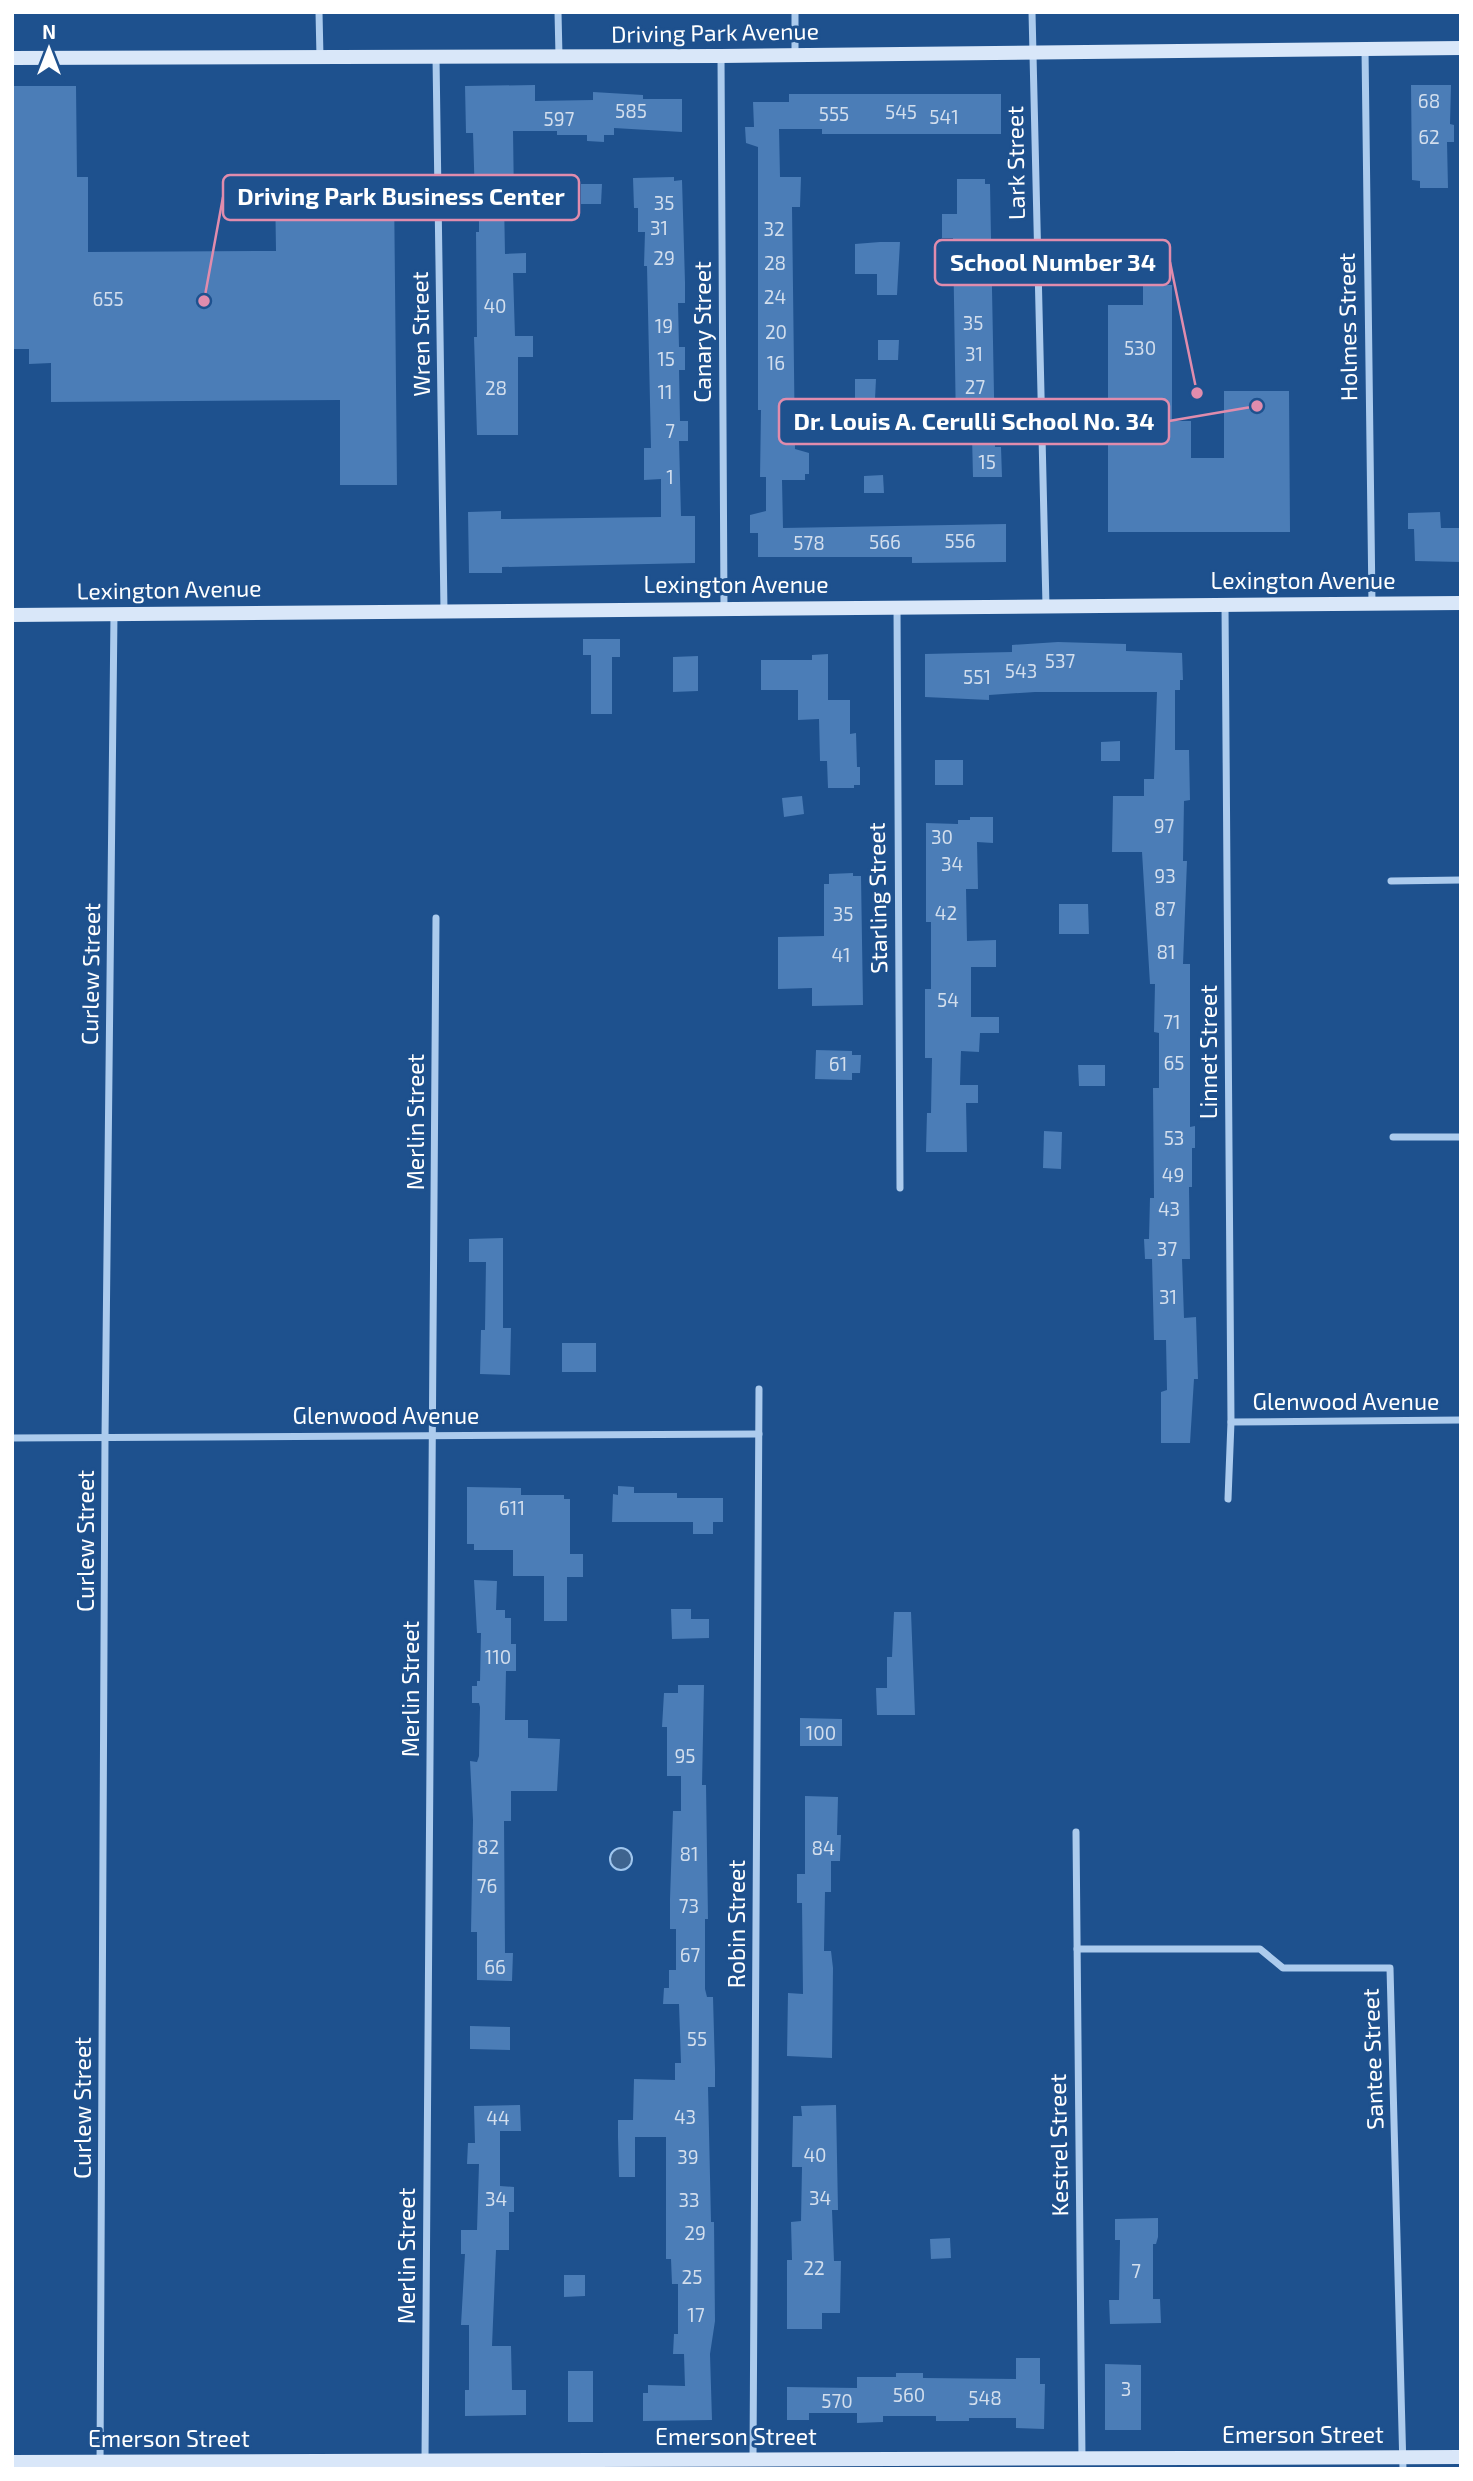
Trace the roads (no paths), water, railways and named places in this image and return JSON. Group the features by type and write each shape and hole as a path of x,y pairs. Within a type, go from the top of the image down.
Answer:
{"street":[{"path":"319,12 320,57"},
{"path":"558,12 559,57"},
{"path":"795,12 795,55"},
{"name":"Lark Street","path":"1032,12 1046,606"},
{"name":"Driving Park Avenue","path":"12,58 721,56 1461,48"},
{"name":"Holmes Street","path":"1365,49 1372,604"},
{"name":"Canary Street","path":"721,56 724,608"},
{"name":"Wren Street","path":"436,57 444,611"},
{"name":"Lexington Avenue","path":"12,615 1461,603"},
{"name":"Linnet Street","path":"1225,605 1231,1422 1228,1499"},
{"name":"Starling Street","path":"897,607 900,1188"},
{"name":"Curlew Street","path":"100,2465 105,1438 114,613"},
{"path":"1391,880 1461,880"},
{"name":"Merlin Street","path":"425,2460 436,918"},
{"path":"1393,1138 1461,1137"},
{"name":"Robin Street","path":"754,2459 760,1388"},
{"name":"Glenwood Avenue","path":"1231,1422 1461,1420"},
{"name":"Glenwood Avenue","path":"12,1438 759,1434"},
{"name":"Kestrel Street","path":"1076,1832 1082,2458"},
{"name":"Santee Street","path":"1077,1949 1260,1949 1283,1968 1390,1968 1403,2463"},
{"name":"Emerson Street","path":"12,2462 100,2465 425,2460 1082,2458 1403,2463 1461,2457"}],"water":[{"path":"617,1848 625,1848 632,1855 632,1863 625,1870 617,1870 610,1863 610,1855"}],"place":[{"name":"Driving Park Business Center","path":"204,301"},
{"name":"School Number 34","path":"1197,393"},
{"name":"Dr. Louis A. Cerulli School No. 34","path":"1257,406"}]}
